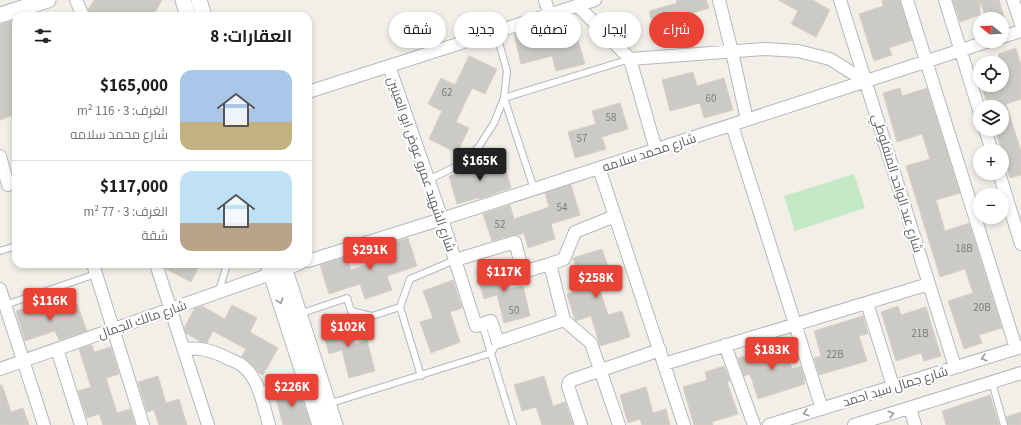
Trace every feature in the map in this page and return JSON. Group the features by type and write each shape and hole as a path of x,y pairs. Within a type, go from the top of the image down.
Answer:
{"street":[{"path":"23,12 48,0"},
{"path":"76,0 81,12"},
{"path":"183,0 187,12"},
{"path":"199,0 203,12"},
{"path":"545,0 549,12"},
{"path":"557,12 595,0"},
{"path":"719,0 747,120"},
{"name":"شارع عبد الواحد المنفلوطي","path":"840,0 956,367"},
{"path":"907,0 1018,347"},
{"path":"945,0 976,100"},
{"path":"1013,0 1021,24"},
{"path":"578,6 630,59 656,150"},
{"path":"0,15 12,13"},
{"path":"1009,34 1021,30"},
{"path":"312,91 454,45"},
{"name":"شارع محمد سلامه","path":"312,260 656,150 973,46"},
{"path":"630,59 765,49 798,51 830,59 865,81"},
{"name":"شارع الشهيد عمرو عوض ابو العينين","path":"389,66 442,219 476,326 491,321 498,342"},
{"path":"732,125 822,409"},
{"path":"0,156 8,185"},
{"path":"599,168 684,425"},
{"path":"1001,180 1021,244"},
{"path":"455,260 515,242 523,272 564,259 575,232 615,216"},
{"path":"550,264 564,320 591,343 619,425"},
{"path":"157,268 208,425"},
{"path":"277,268 299,314 335,425"},
{"path":"277,268 304,377 320,425"},
{"name":"شارع مالك الجمال","path":"0,369 220,291 277,268"},
{"path":"94,269 143,425"},
{"path":"664,364 929,284"},
{"path":"0,290 44,425"},
{"path":"867,302 893,386"},
{"path":"498,342 564,320"},
{"path":"726,345 754,425"},
{"name":"شارع جمال سيد احمد","path":"769,425 1018,347"},
{"path":"184,350 197,348 210,350 240,364 253,379 269,425"},
{"path":"57,349 81,425"},
{"path":"581,425 568,386 569,382 660,350"},
{"name":"شارع جمال سيد احمد","path":"854,425 1021,373"},
{"path":"910,408 915,425"}],"lane":[{"path":"428,180 455,167 478,148 494,123 504,98 507,71 501,48"},
{"path":"504,98 630,59"},
{"path":"504,98 534,189"},
{"path":"0,251 12,247"},
{"path":"422,376 400,307 410,279 455,260"},
{"path":"220,291 226,268"},
{"path":"5,304 94,269"},
{"path":"299,314 347,298 351,311 372,316 400,307"},
{"name":"شارع الشهيد عمرو عوض ابو العينين","path":"482,324 513,425"},
{"path":"328,404 422,376 491,353 498,342"},
{"path":"258,391 304,377"},
{"path":"992,382 1004,425"}],"green space":[{"path":"854,174 865,208 795,231 784,196"}],"building":[{"path":"94,0 162,0 155,12 89,12 88,10"},
{"path":"676,0 706,0 709,8 696,12 649,12 677,3"},
{"path":"778,0 813,0 830,10 816,37 791,24 798,11"},
{"path":"882,0 900,0 912,40 889,48 892,55 874,61 859,14 883,6"},
{"path":"953,0 980,0 980,12 973,12 973,17 960,22"},
{"path":"980,0 999,0 1003,12 984,12"},
{"path":"12,20 12,116 0,120 0,24"},
{"path":"517,48 580,48 585,64 556,71 552,56 521,64"},
{"path":"1016,48 1021,65 1021,99 1009,103 1009,100 986,100 983,92 1009,92 1009,56 999,56 998,54"},
{"path":"469,56 497,69 485,94 472,88 456,122 469,128 457,153 429,139 442,111 428,104 441,78 455,85"},
{"path":"693,72 697,86 724,78 733,110 704,118 700,103 670,111 662,80"},
{"path":"900,88 902,96 927,88 960,193 936,200 945,231 969,223 1002,328 979,335 982,343 964,349 948,301 973,293 965,269 940,277 906,166 930,159 922,134 897,142 883,93"},
{"path":"620,103 628,129 602,137 606,149 575,158 568,132 596,124 592,111"},
{"path":"1009,113 1021,151 1021,175 1010,178 1009,144 1000,144 997,136 1009,136"},
{"path":"503,160 511,188 479,199 457,204 449,176"},
{"path":"571,185 580,215 551,224 555,239 528,248 524,233 492,241 483,214 510,205 514,219 549,207 545,193"},
{"path":"408,238 417,266 387,276 392,290 365,299 360,284 329,294 320,265 346,257 351,270 386,258 382,246"},
{"path":"602,249 611,275 597,280 608,315 622,311 630,337 600,346 591,316 576,321 567,294 582,289 573,258"},
{"path":"503,263 510,289 523,286 530,316 504,323 497,295 484,299 476,271"},
{"path":"166,268 198,268 191,282"},
{"path":"453,280 462,308 450,312 460,342 431,353 420,322 433,318 423,291"},
{"path":"46,301 50,314 77,304 87,331 59,340 55,331 25,341 16,311"},
{"path":"232,305 257,318 250,332 278,348 263,375 259,373 242,356 246,349 213,331 207,343 201,342 186,333 184,328 195,308 202,306 225,319"},
{"path":"898,306 901,315 926,307 941,356 924,361 921,353 896,361 881,312"},
{"path":"863,316 868,334 859,336 867,361 819,375 814,358 821,356 814,331"},
{"path":"347,318 355,344 367,340 375,371 349,378 342,350 329,354 321,325"},
{"path":"784,344 792,369 801,366 805,384 758,399 750,374 744,376 738,358"},
{"path":"92,345 94,352 111,347 119,374 106,378 117,413 130,409 135,425 103,425 99,414 87,418 78,391 91,387 79,349"},
{"path":"724,366 730,381 727,382 738,414 712,422 713,425 694,425 683,387 707,380 705,372"},
{"path":"158,376 166,403 179,399 187,425 159,425 154,410 147,412 138,382"},
{"path":"544,376 553,406 565,402 573,425 542,425 536,407 522,411 514,385"},
{"path":"0,385 2,385 11,412 23,408 29,425 0,425"},
{"path":"646,387 653,413 666,409 670,425 642,425 640,419 628,423 620,395"},
{"path":"298,388 311,425 283,425 275,395"},
{"path":"990,395 999,425 946,425 942,411"},
{"path":"1021,412 1021,425 1008,425 1006,417"}]}
